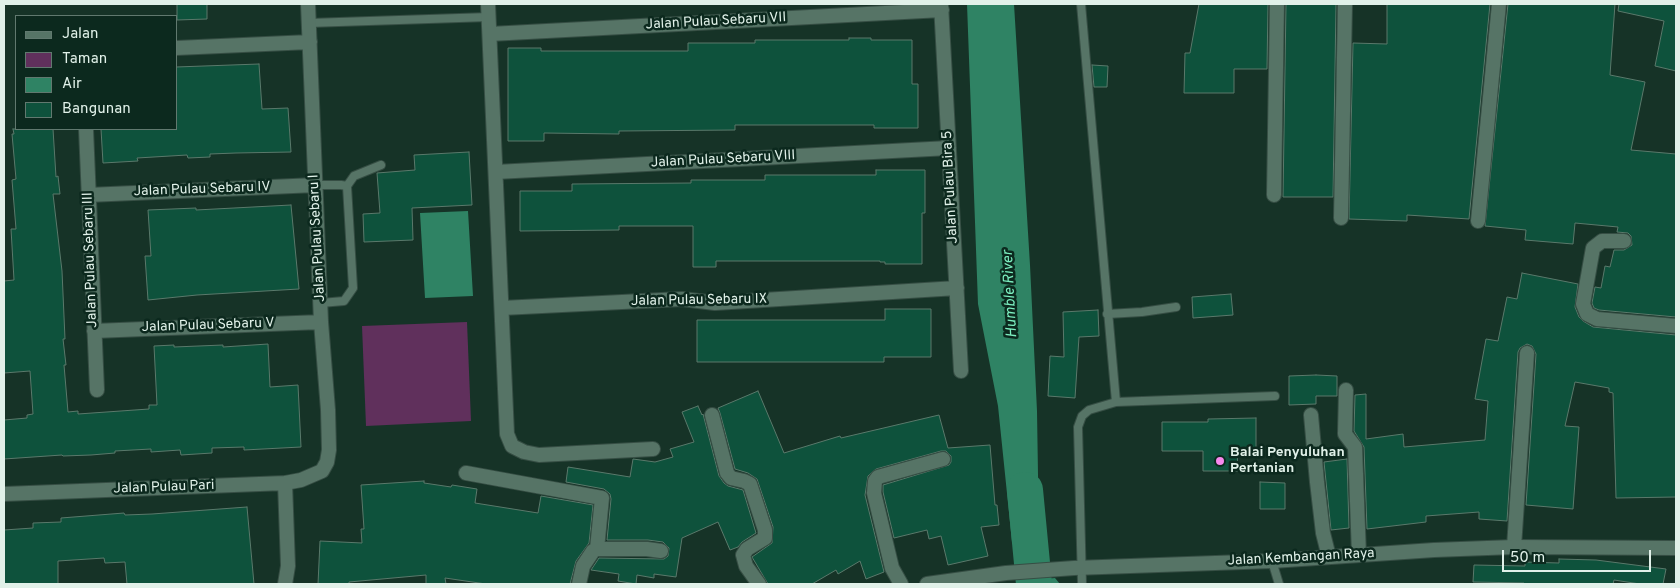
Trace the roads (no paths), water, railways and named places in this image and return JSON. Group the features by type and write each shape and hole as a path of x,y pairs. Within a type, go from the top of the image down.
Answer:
{"street":[{"name":"Jalan Pulau Sebaru I","path":"308,4 321,303 328,410 329,450 327,462 322,471"},
{"path":"1274,195 1277,4"},
{"path":"1341,218 1345,4"},
{"path":"1478,221 1499,4"},
{"name":"Jalan Pulau Sebaru VII","path":"490,34 942,7"},
{"name":"Jalan Pulau Bira 5","path":"942,7 961,371"},
{"path":"488,10 507,434 512,446 524,452 539,455 653,449"},
{"path":"178,48 310,42"},
{"name":"Jalan Pulau Sebaru III","path":"86,130 97,390"},
{"name":"Jalan Pulau Sebaru VIII","path":"496,172 949,148"},
{"name":"Jalan Pulau Sebaru IV","path":"88,195 316,185"},
{"path":"1624,242 1602,241 1593,248 1583,304 1587,314 1597,319 1676,326"},
{"name":"Jalan Pulau Sebaru IX","path":"502,308 682,299 715,303 957,288"},
{"name":"Jalan Pulau Sebaru V","path":"94,331 322,322"},
{"path":"1514,547 1527,353"},
{"path":"1346,390 1345,434 1346,438 1355,447 1359,555"},
{"path":"712,415 727,473 731,478 750,484 765,530 765,538 747,549 743,555 746,566 759,584"},
{"path":"1311,415 1321,516 1329,557"},
{"path":"901,584 892,568 874,493 875,481 878,477 943,459"},
{"name":"Jalan Pulau Pari","path":"4,494 286,488 322,471"},
{"path":"466,473 602,498 596,549 583,566 579,584"},
{"path":"285,584 288,566 286,488"},
{"name":"Jalan Kembangan Raya","path":"927,584 1006,572 1272,561 1434,550 1514,547 1676,548"},
{"path":"596,549 647,549 661,551"}],"lane":[{"path":"1080,4 1116,402"},
{"path":"309,23 488,10"},
{"path":"321,303 344,301 352,288 347,186 354,176 381,165"},
{"path":"316,185 347,186"},
{"path":"1107,314 1142,312 1176,307"},
{"path":"1082,584 1078,568 1078,427 1082,416 1089,410 1116,402 1275,396"},
{"path":"1272,561 1279,584"}],"water":[{"path":"967,4 1014,4 1037,411 1039,538 1012,542 998,406 978,304"},
{"path":"468,211 473,296 425,298 420,213"},
{"path":"1055,578 1060,584 1022,584 1023,581"}],"waterway":[{"name":"Humble River","path":"1025,490 1034,584"}],"place":[{"name":"Balai Penyuluhan Pertanian","path":"1220,461"}]}
